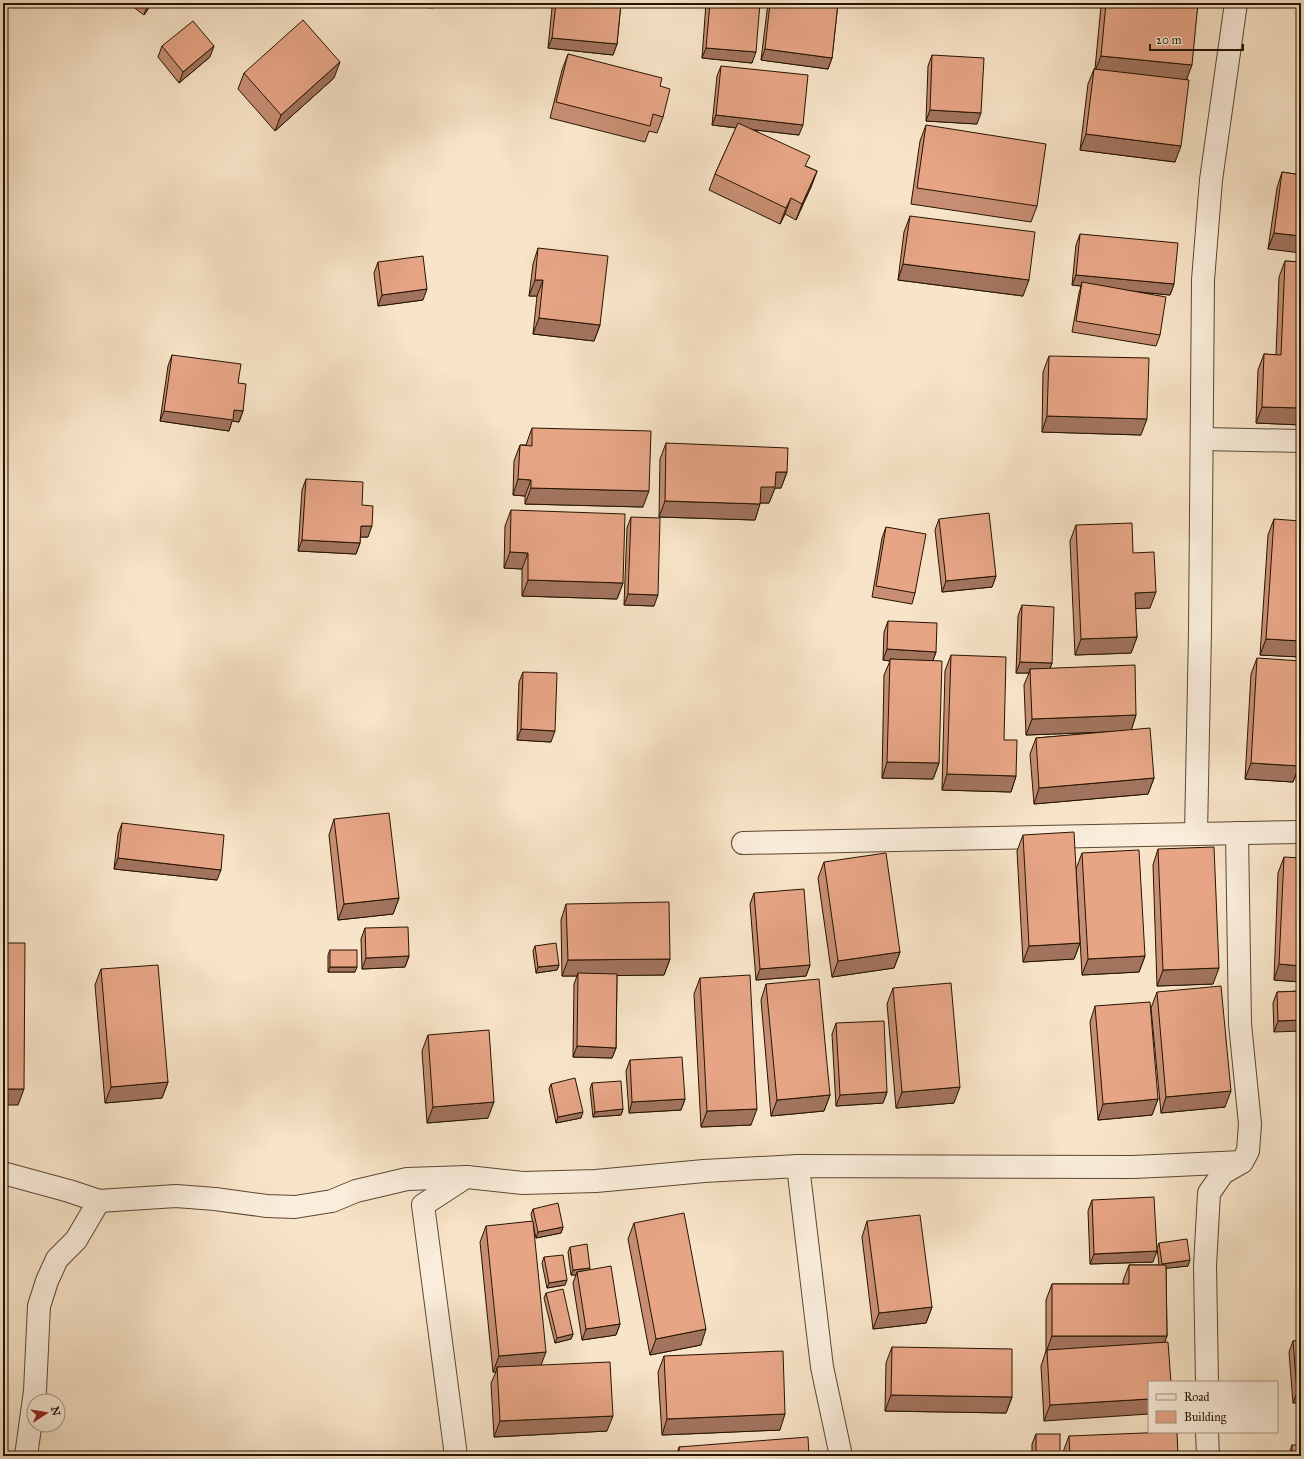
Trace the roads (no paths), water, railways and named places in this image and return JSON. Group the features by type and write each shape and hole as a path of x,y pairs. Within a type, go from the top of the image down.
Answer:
{"street":[{"path":"1196,834 1203,439 1203,280 1210,195 1236,3"},
{"path":"1203,439 1301,441"},
{"path":"743,843 1301,832"},
{"path":"1207,1381 1205,1266 1209,1193 1223,1173 1242,1162 1248,1151 1250,1124 1240,1024 1237,833"},
{"path":"3,1173 99,1201 176,1196 215,1198 267,1206 295,1207 332,1201 356,1191 407,1179 467,1177 523,1183 596,1181 704,1171 798,1166 1133,1167 1242,1162"},
{"path":"798,1166 822,1367 841,1456"},
{"path":"456,1456 423,1205 467,1177"},
{"path":"26,1456 35,1391 39,1306 47,1281 58,1259 76,1240 99,1201"},
{"path":"1207,1433 1208,1456"}]}
